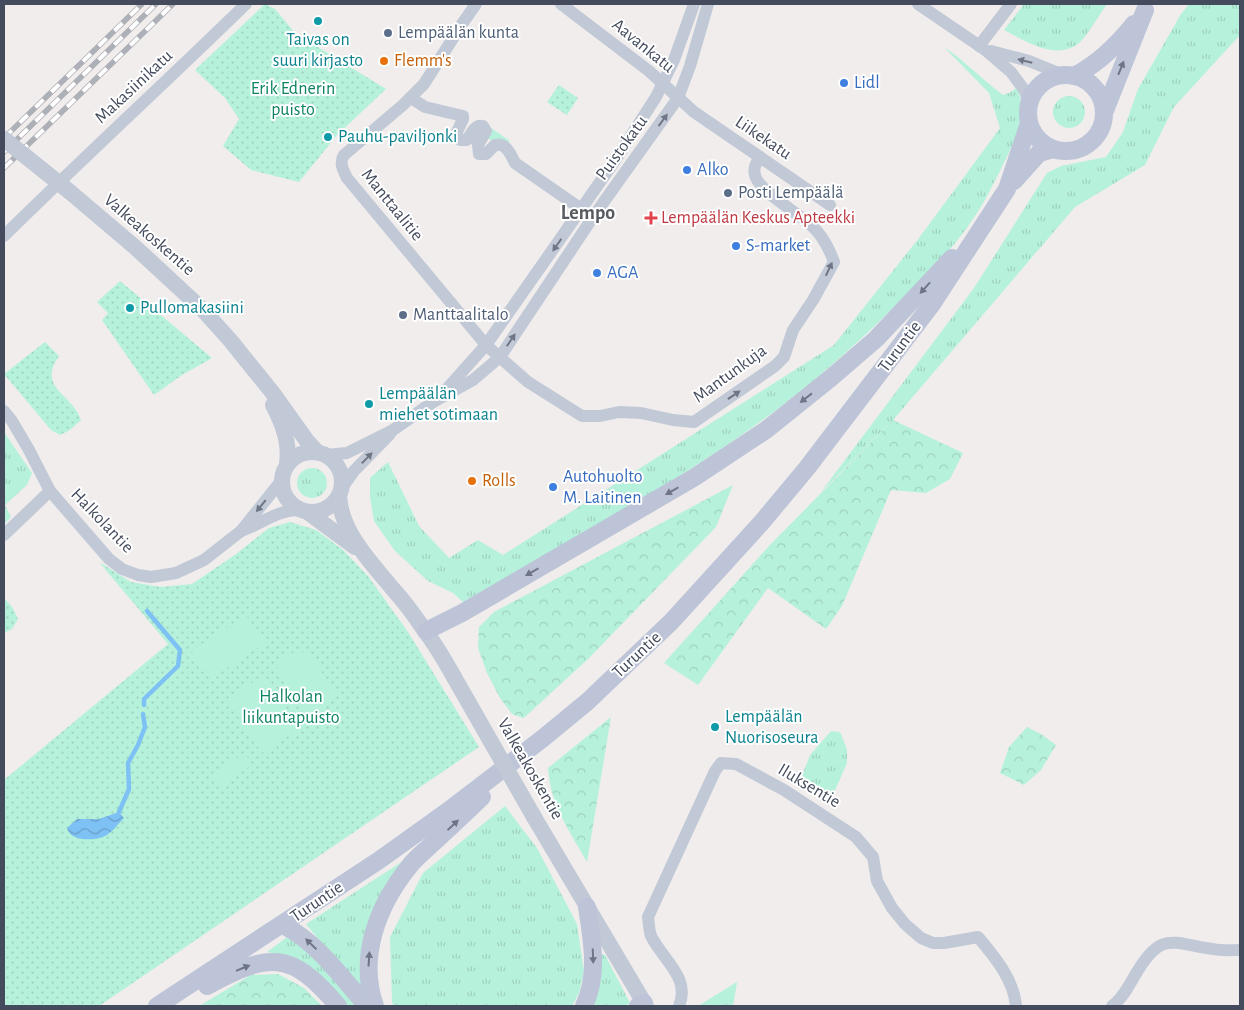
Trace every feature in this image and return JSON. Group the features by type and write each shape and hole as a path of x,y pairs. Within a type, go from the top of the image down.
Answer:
{"main road":[{"path":"1147,7 1104,113 1102,126 1096,137 1086,145 1074,150 1062,151 1053,149 1039,141 1029,123 1029,103 1033,93 1050,79 1070,76 1090,67 1115,46 1147,7"},
{"path":"1070,76 1086,81 1095,89 1102,100 1104,113"},
{"name":"Turuntie","path":"1007,189 1029,123"},
{"name":"Turuntie","path":"157,1006 378,861 542,739 587,702 671,622 762,522 845,419 932,304 1007,189 1039,153 1053,149"},
{"path":"426,631 470,608 695,477 766,430 876,339 915,300 992,213"},
{"path":"375,1006 368,980 369,954 374,928 394,886 409,866 542,739"},
{"path":"584,1006 589,995 593,974 592,943 587,908"},
{"path":"283,925 310,942 366,1006"},
{"path":"169,1006 219,979 260,962 289,964 297,968 313,978 338,1006"}],"street":[{"name":"Makasiinikatu","path":"4,236 246,4"},
{"name":"Manttaalitie","path":"476,4 428,78 412,98 344,154 342,163 344,172 404,248 486,345 500,357"},
{"name":"Aavankatu","path":"561,4 634,59 678,98"},
{"name":"Puistokatu","path":"433,402 486,345 620,154 656,97 674,60 694,4"},
{"name":"Puistokatu","path":"321,453 347,453 394,430 433,402 472,380 500,357 593,217 678,98 690,66 708,4"},
{"path":"918,4 981,47 1017,78 1025,91 1029,103"},
{"path":"981,47 1011,4"},
{"path":"981,47 1000,55 1029,62 1070,76"},
{"path":"412,98 425,107 463,116 456,134 460,140 467,140 479,125 483,126 486,131 478,145 479,154 486,154 495,145 500,145 509,151 515,163 593,217"},
{"name":"Liikekatu","path":"678,98 694,112 830,205"},
{"name":"Valkeakoskentie","path":"4,139 136,248 193,300 230,340 256,372 307,441 321,453"},
{"name":"Mantunkuja","path":"500,357 528,382 582,416 600,416 619,412 641,413 673,420 694,422 775,366 784,357 793,330 813,300 834,262 823,237 813,226 763,188 754,176 756,164 760,157"},
{"name":"Valkeakoskentie","path":"256,372 285,432 287,464"},
{"path":"4,411 29,450 50,491"},
{"name":"Puistokatu","path":"341,492 354,471 394,430"},
{"path":"308,452 321,453 331,458 339,469 342,481 341,492 328,508 319,512 304,511 291,505 285,497 281,481 283,472 287,464 300,454 308,452"},
{"name":"Halkolantie","path":"4,535 50,491 109,559 122,569 138,575 161,576 190,568 204,560 241,531 281,481"},
{"name":"Valkeakoskentie","path":"341,492 341,512 345,523 368,558 426,631 642,1005"},
{"name":"Halkolantie","path":"241,531 253,527 282,511 304,511"},
{"name":"Valkeakoskentie","path":"304,511 336,532 368,558"},
{"name":"Iluksentie","path":"679,1006 683,994 682,981 651,935 648,917 715,771 721,763 736,764 784,790 856,837 873,857 877,880 892,908 906,924 922,938 934,943 978,938 1002,967 1010,983 1016,1006"},
{"path":"1112,1006 1122,996 1144,960 1156,946 1174,942 1214,950 1240,950"}],"green space":[{"name":"Erik Ednerin puisto","path":"265,4 275,9 295,33 386,89 337,135 299,182 251,170 223,146 239,119 225,98 195,70"},
{"path":"1024,4 1107,4 1083,39 1065,50 1054,50 1033,45 1004,30"},
{"path":"1189,4 1240,4 1240,35 1174,107 1145,165 1075,207 893,420 821,492 974,288 1047,173 1061,166 1106,157 1123,132 1138,89 1181,14"},
{"path":"944,47 1003,95 1017,87 1021,110 1018,131 987,196 965,231 927,274 862,338 789,400 719,450 622,511 463,602 453,593 428,581 395,551 374,521 370,497 370,478 388,462 419,526 449,558 478,540 503,555 834,345 919,238 1000,128 989,93"},
{"path":"559,85 578,98 567,115 547,102"},
{"path":"1069,96 1075,97 1080,101 1084,106 1084,118 1080,123 1075,127 1069,128 1063,127 1058,123 1054,118 1053,112 1054,106 1058,101 1063,97"},
{"path":"488,126 510,141 498,142 486,137"},
{"path":"120,281 212,358 182,375 154,395 102,320 108,313 97,302"},
{"path":"45,342 59,356 53,367 52,376 54,384 77,411 81,420 70,430 60,435 51,430 4,374"},
{"path":"893,420 963,453 950,479 926,493 891,490 842,606 826,629 768,588 698,685 664,663 768,547"},
{"path":"4,432 32,473 27,485 5,505 11,517 4,524"},
{"path":"312,468 323,472 327,483 323,494 312,498 301,494 297,483 301,472"},
{"path":"733,485 716,527 588,659 526,716 523,718 512,714 500,698 487,673 478,648 479,627 494,612"},
{"name":"Halkolan liikuntapuisto","path":"290,522 316,530 343,550 368,576 408,632 479,747 99,1006 4,1006 4,780 168,644 99,562 131,582 161,587 192,584 236,554 269,528"},
{"path":"4,598 12,607 18,619 12,629 4,633"},
{"path":"246,615 265,643 210,679 191,651"},
{"path":"297,650 310,655 338,696 310,715 275,665"},
{"path":"263,676 298,730 262,753 227,699"},
{"path":"611,717 587,862 557,806 548,768"},
{"path":"1027,727 1056,745 1041,770 1024,785 1000,773 1009,747"},
{"path":"831,731 840,732 847,749 847,763 829,804 798,786 810,755"},
{"path":"245,753 252,765 221,785 213,772"},
{"path":"505,806 537,848 577,924 584,971 579,993 572,1006 393,1006 390,937 423,873"},
{"path":"403,861 391,882 366,998 306,924"},
{"path":"287,937 309,952 356,1006 346,1006 295,958 267,952"},
{"path":"601,954 605,955 630,1003 625,1006 590,1006"},
{"path":"278,974 304,988 322,1006 199,1006 251,975"},
{"path":"737,982 733,1006 698,1006"}],"water":[{"path":"119,812 124,818 112,831 103,837 93,839 77,838 67,828 77,819 99,819"}],"waterway":[{"path":"144,705 144,699 178,666 180,650 147,611"},
{"path":"119,812 129,789 128,763 145,727 143,714"}],"railway":[{"path":"4,138 142,4"},
{"path":"4,152 156,4"},
{"path":"4,168 173,4"}],"place":[{"name":"Taivas on suuri kirjasto","path":"318,21"},
{"name":"Lempäälän kunta","path":"388,33"},
{"name":"Flemm's","path":"384,61"},
{"name":"Lidl","path":"844,83"},
{"name":"Pauhu-paviljonki","path":"328,137"},
{"name":"Alko","path":"687,170"},
{"name":"Posti Lempäälä","path":"728,193"},
{"name":"Lempäälän Keskus Apteekki","path":"651,218"},
{"name":"S-market","path":"736,246"},
{"name":"AGA","path":"597,273"},
{"name":"Pullomakasiini","path":"130,308"},
{"name":"Manttaalitalo","path":"403,315"},
{"name":"Lempäälän miehet sotimaan","path":"369,404"},
{"name":"Rolls","path":"472,481"},
{"name":"Autohuolto M. Laitinen","path":"553,487"},
{"name":"Lempäälän Nuorisoseura","path":"715,727"}],"district":[{"name":"Lempo","path":"588,213"}]}
